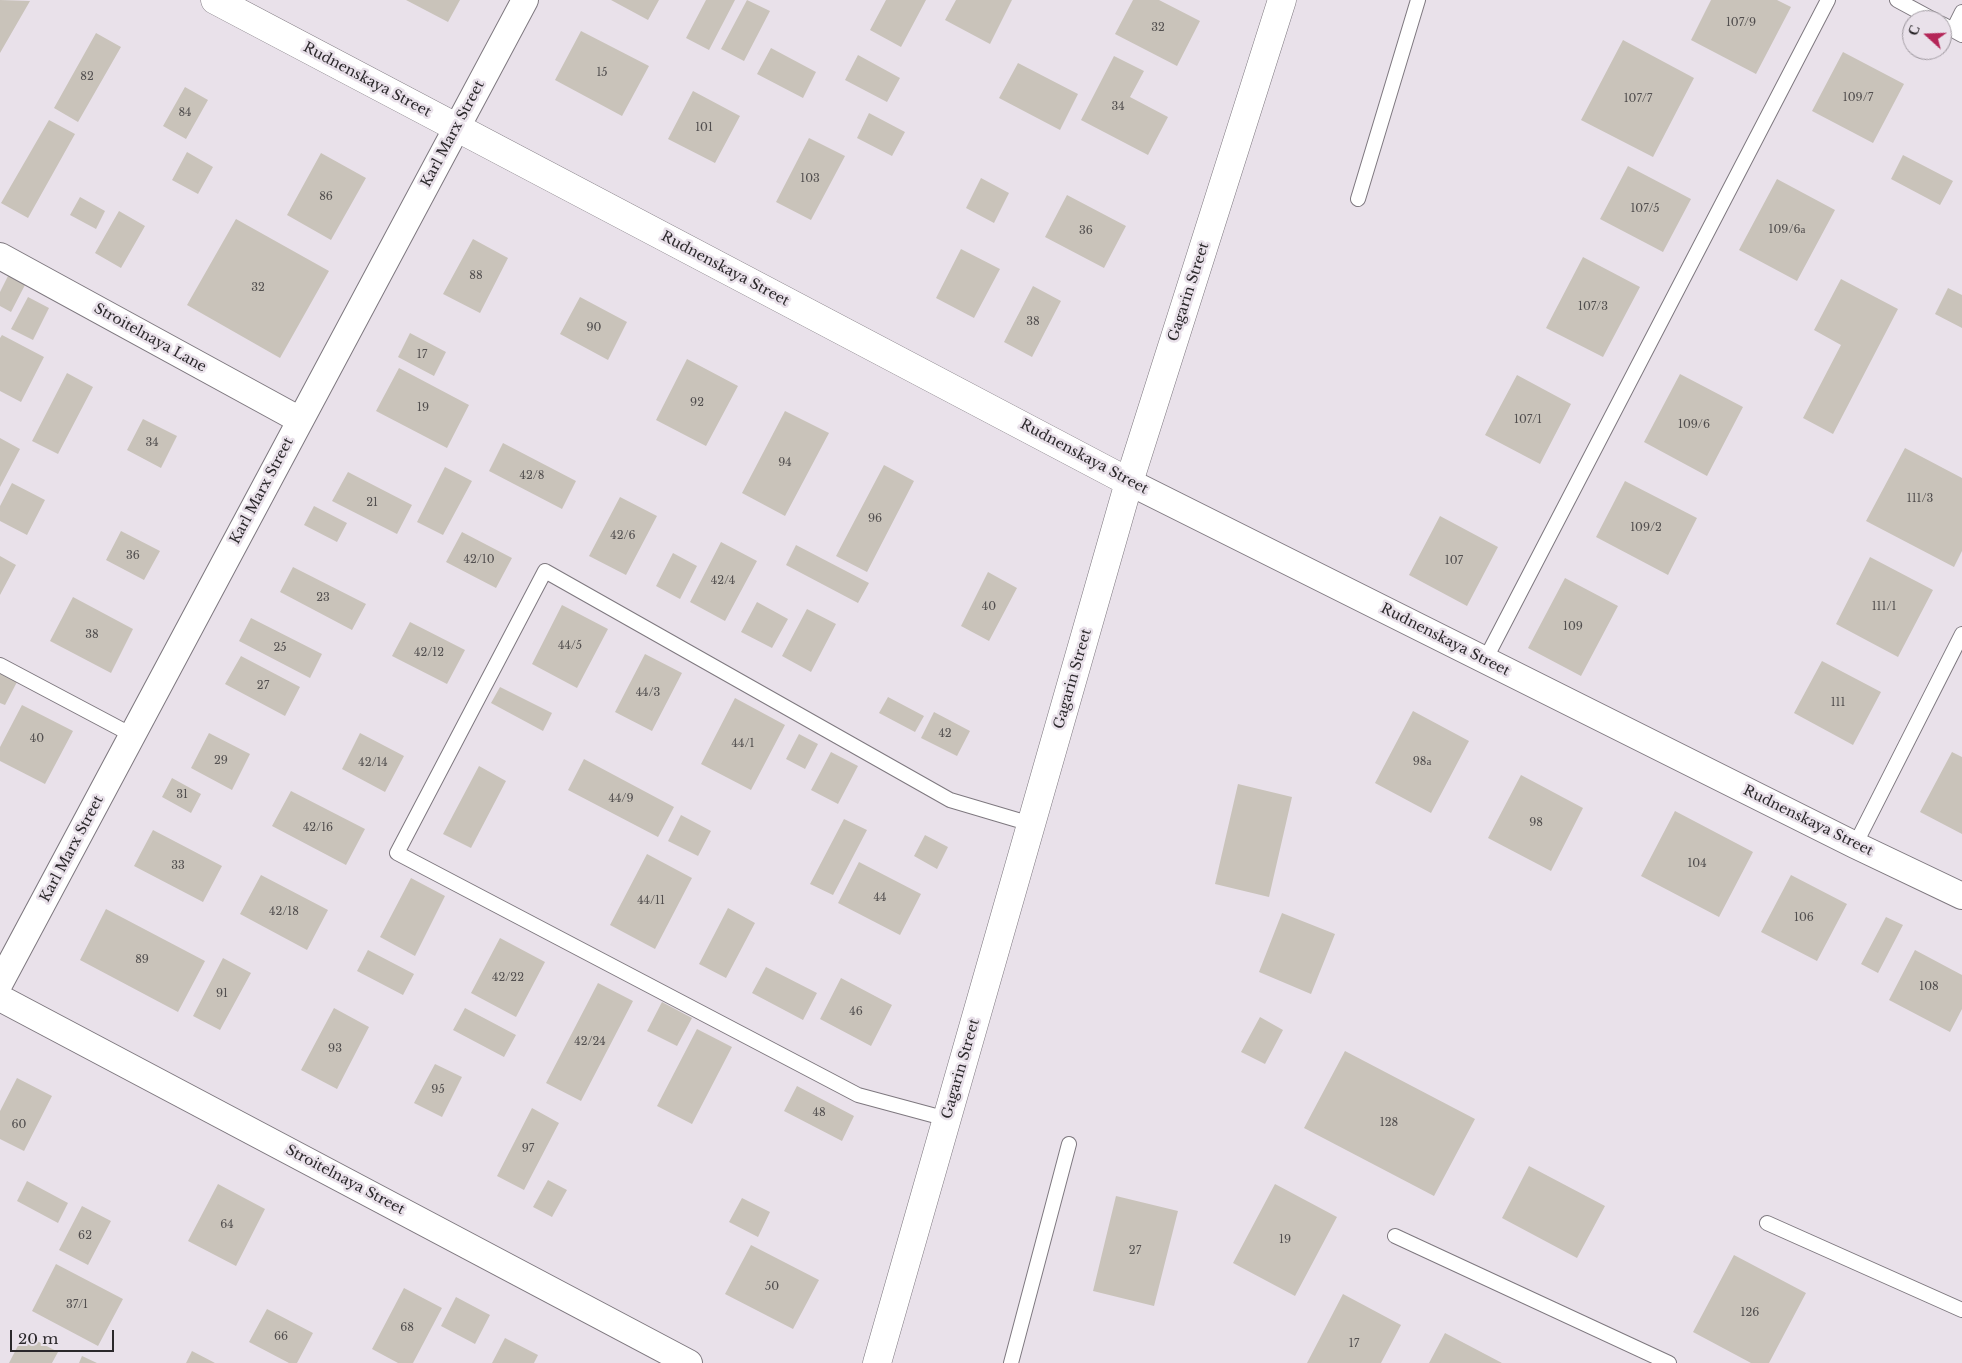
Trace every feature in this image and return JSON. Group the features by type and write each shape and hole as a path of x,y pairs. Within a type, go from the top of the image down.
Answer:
{"street":[{"name":"Rudnenskaya Street","path":"215,0 1129,482 1855,845 1962,896"},
{"name":"Karl Marx Street","path":"0,983 525,0"},
{"name":"Gagarin Street","path":"876,1363 1129,482 1282,0"},
{"name":"Stroitelnaya Lane","path":"0,256 300,420"},
{"name":"Stroitelnaya Street","path":"0,998 689,1363"}],"lane":[{"path":"1358,199 1418,0"},
{"path":"1485,660 1828,0"},
{"path":"1897,0 1916,10"},
{"path":"1952,30 1962,12"},
{"path":"947,1120 858,1094 397,853 545,571 950,800 1031,824"},
{"path":"1855,845 1962,634"},
{"path":"0,664 132,735"},
{"path":"1011,1363 1069,1144"},
{"path":"1767,1223 1962,1310"},
{"path":"1394,1236 1670,1363"}],"building":[{"path":"0,0 30,1 0,53"},
{"path":"406,0 460,0 448,22"},
{"path":"611,0 659,0 648,20"},
{"path":"706,0 735,0 709,50 686,38"},
{"path":"747,0 770,11 744,61 721,49"},
{"path":"886,0 926,0 901,47 870,30"},
{"path":"956,0 1012,0 990,44 945,20"},
{"path":"1133,0 1159,0 1200,21 1177,66 1115,34"},
{"path":"1711,0 1777,0 1791,7 1756,74 1691,40"},
{"path":"581,31 649,66 622,116 555,80"},
{"path":"96,33 121,47 78,122 54,108"},
{"path":"1623,40 1694,78 1653,157 1581,120"},
{"path":"771,48 816,72 803,98 757,74"},
{"path":"1843,52 1904,84 1873,143 1812,111"},
{"path":"858,55 900,78 887,102 845,80"},
{"path":"1114,56 1144,71 1130,97 1168,117 1148,155 1081,120"},
{"path":"1018,63 1078,94 1060,130 999,98"},
{"path":"185,87 208,100 186,139 163,126"},
{"path":"693,91 740,116 715,163 668,139"},
{"path":"869,113 905,132 892,156 857,138"},
{"path":"49,120 75,134 28,218 1,203"},
{"path":"809,138 845,156 811,220 776,202"},
{"path":"187,152 213,167 198,194 172,180"},
{"path":"321,153 366,178 331,240 287,215"},
{"path":"1903,155 1953,181 1940,205 1891,179"},
{"path":"1628,166 1691,199 1663,252 1600,219"},
{"path":"981,178 1009,193 994,223 966,208"},
{"path":"1777,179 1835,210 1797,281 1739,250"},
{"path":"1067,195 1126,226 1104,268 1045,237"},
{"path":"80,197 105,211 96,229 70,215"},
{"path":"119,211 145,226 121,268 95,253"},
{"path":"236,219 329,271 280,358 187,305"},
{"path":"473,239 508,258 480,313 443,294"},
{"path":"961,249 1000,269 974,318 936,298"},
{"path":"1583,257 1640,287 1603,357 1546,328"},
{"path":"9,274 26,283 11,312 0,306 0,292"},
{"path":"1841,279 1898,309 1833,434 1803,418 1841,345 1814,330"},
{"path":"1033,286 1061,301 1032,357 1004,342"},
{"path":"1948,288 1962,295 1962,328 1935,314"},
{"path":"28,297 49,308 33,340 11,329"},
{"path":"580,297 627,322 608,360 560,334"},
{"path":"410,333 446,352 434,376 398,357"},
{"path":"2,335 44,357 21,402 0,391 0,338"},
{"path":"687,359 738,386 706,446 656,420"},
{"path":"399,368 469,405 447,448 376,411"},
{"path":"67,373 93,387 58,454 32,441"},
{"path":"1680,374 1743,407 1707,476 1644,442"},
{"path":"1517,375 1571,404 1540,464 1485,435"},
{"path":"785,411 829,433 785,516 742,493"},
{"path":"143,419 177,436 161,468 127,450"},
{"path":"0,438 20,449 0,487"},
{"path":"503,443 576,481 562,509 489,471"},
{"path":"1905,448 1962,478 1962,551 1954,567 1866,521"},
{"path":"884,465 914,481 867,572 836,556"},
{"path":"445,467 472,481 443,535 417,522"},
{"path":"348,472 412,505 397,534 332,501"},
{"path":"1625,481 1697,518 1668,575 1596,537"},
{"path":"12,483 45,500 27,535 0,521 0,506"},
{"path":"620,497 657,516 626,575 589,556"},
{"path":"314,506 347,523 337,542 304,525"},
{"path":"1440,516 1498,547 1467,606 1409,575"},
{"path":"121,531 160,551 144,580 106,560"},
{"path":"462,532 512,558 496,588 446,562"},
{"path":"721,542 757,561 725,621 690,602"},
{"path":"796,545 869,583 858,603 786,565"},
{"path":"673,553 697,566 680,599 656,586"},
{"path":"0,556 16,565 0,595"},
{"path":"1870,557 1933,590 1898,657 1836,624"},
{"path":"293,567 366,604 352,630 280,592"},
{"path":"988,572 1017,588 989,641 961,626"},
{"path":"1565,578 1618,606 1581,676 1528,648"},
{"path":"73,597 133,629 111,673 50,641"},
{"path":"757,602 788,619 772,648 741,632"},
{"path":"562,605 608,629 577,688 532,664"},
{"path":"807,609 836,624 811,672 782,656"},
{"path":"251,618 322,654 310,678 239,641"},
{"path":"410,622 465,650 447,684 392,656"},
{"path":"645,654 682,673 652,731 615,712"},
{"path":"241,656 300,687 285,716 225,684"},
{"path":"1822,661 1881,692 1853,745 1794,713"},
{"path":"0,673 17,682 5,705 0,703"},
{"path":"500,687 552,713 543,731 491,703"},
{"path":"888,697 924,716 915,732 879,713"},
{"path":"735,698 785,725 751,790 701,764"},
{"path":"22,705 73,731 45,784 0,761 0,747"},
{"path":"1413,711 1469,741 1431,813 1375,783"},
{"path":"934,712 970,731 957,756 921,738"},
{"path":"209,733 250,754 232,790 191,768"},
{"path":"360,733 404,756 385,792 342,769"},
{"path":"799,734 818,744 805,769 786,759"},
{"path":"831,752 858,766 838,804 811,790"},
{"path":"1952,752 1962,757 1962,834 1920,812"},
{"path":"584,759 674,807 658,837 568,790"},
{"path":"479,766 506,781 471,848 443,834"},
{"path":"1521,775 1583,808 1551,871 1488,838"},
{"path":"172,778 201,794 191,813 162,797"},
{"path":"1238,784 1292,797 1269,897 1215,884"},
{"path":"291,791 365,829 346,865 272,826"},
{"path":"1675,811 1753,852 1719,917 1641,876"},
{"path":"681,815 711,831 698,856 668,841"},
{"path":"844,819 867,830 833,895 810,884"},
{"path":"153,830 222,866 203,902 134,866"},
{"path":"925,835 948,847 937,869 914,856"},
{"path":"647,854 692,878 655,949 610,925"},
{"path":"859,862 921,894 900,935 838,903"},
{"path":"261,875 328,910 307,950 240,914"},
{"path":"1791,875 1847,904 1817,961 1761,932"},
{"path":"411,878 445,896 415,956 380,937"},
{"path":"728,908 755,923 726,978 699,964"},
{"path":"106,909 205,961 178,1012 80,960"},
{"path":"1282,913 1335,934 1311,994 1259,972"},
{"path":"1886,917 1903,925 1878,973 1861,964"},
{"path":"500,938 545,962 516,1017 471,993"},
{"path":"368,950 414,974 403,995 357,971"},
{"path":"1915,950 1962,975 1962,1009 1950,1032 1889,1000"},
{"path":"223,958 251,973 220,1030 193,1016"},
{"path":"766,967 817,993 803,1020 752,993"},
{"path":"841,978 892,1005 871,1046 820,1019"},
{"path":"598,983 633,1001 581,1101 546,1083"},
{"path":"662,1002 692,1018 677,1046 647,1031"},
{"path":"334,1008 369,1027 337,1089 301,1070"},
{"path":"465,1008 516,1035 504,1057 453,1030"},
{"path":"1260,1017 1283,1030 1265,1064 1241,1052"},
{"path":"697,1029 732,1047 692,1124 657,1106"},
{"path":"1345,1051 1475,1119 1434,1196 1304,1128"},
{"path":"435,1064 462,1077 442,1117 414,1103"},
{"path":"17,1078 52,1096 24,1151 0,1139 0,1111"},
{"path":"797,1086 854,1116 842,1141 784,1111"},
{"path":"532,1108 559,1123 524,1190 497,1176"},
{"path":"1529,1166 1605,1206 1577,1258 1502,1218"},
{"path":"548,1180 567,1190 552,1217 533,1207"},
{"path":"27,1181 68,1203 58,1223 17,1201"},
{"path":"218,1184 265,1209 236,1266 188,1241"},
{"path":"1275,1184 1337,1217 1295,1296 1233,1263"},
{"path":"1116,1196 1178,1211 1154,1306 1093,1291"},
{"path":"742,1198 770,1212 758,1237 729,1222"},
{"path":"82,1206 111,1221 88,1265 59,1250"},
{"path":"751,1245 819,1280 793,1329 725,1294"},
{"path":"1734,1255 1806,1293 1769,1363 1751,1363 1693,1332"},
{"path":"56,1264 123,1299 98,1346 32,1311"},
{"path":"404,1288 442,1308 413,1363 398,1363 372,1349"},
{"path":"1343,1294 1401,1325 1381,1363 1307,1363"},
{"path":"456,1297 490,1315 475,1344 441,1326"},
{"path":"267,1309 313,1333 297,1363 289,1363 249,1342"},
{"path":"1445,1333 1502,1363 1429,1363"},
{"path":"24,1334 58,1352 52,1363 9,1363"},
{"path":"505,1338 538,1355 534,1363 492,1363"},
{"path":"192,1351 215,1363 186,1363"},
{"path":"82,1356 97,1363 79,1363"}]}
